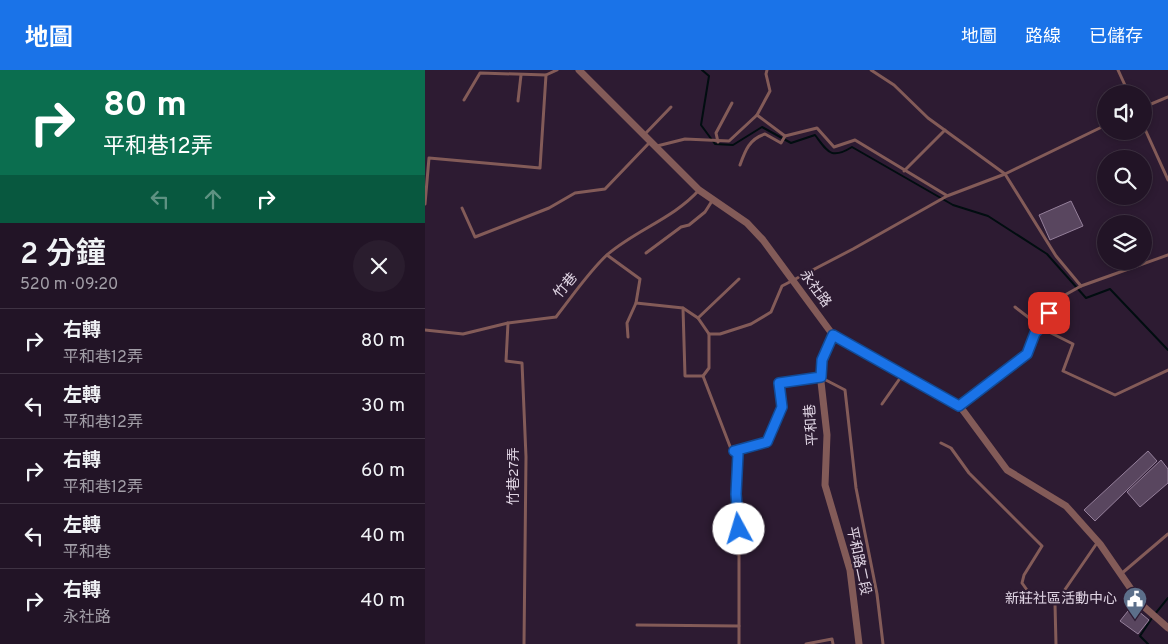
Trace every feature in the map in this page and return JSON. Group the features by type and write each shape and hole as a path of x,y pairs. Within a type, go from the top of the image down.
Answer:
{"street":[{"name":"永社路","path":"579,70 699,190 747,224 763,240 833,335 959,406 1007,470 1066,506 1098,542 1142,605 1168,628"},
{"name":"平和巷","path":"825,485 827,435 821,377 822,360 833,335"},
{"name":"平和路二段","path":"825,485 850,570 859,644"}],"lane":[{"path":"464,100 480,73 546,75 557,70"},
{"path":"657,146 685,139 729,141 757,115 770,91 765,74 767,70"},
{"path":"871,70 894,85 928,118 1005,174 1057,256 1081,286"},
{"path":"1117,70 1124,85"},
{"path":"519,100 521,75"},
{"path":"425,204 429,158 540,168 546,75"},
{"path":"1152,104 1168,97"},
{"path":"717,141 716,133 732,103"},
{"path":"645,134 671,107"},
{"path":"757,115 785,136"},
{"path":"740,165 746,147 756,137 765,134 781,143 785,136 817,128 834,147 855,140 903,171 947,196"},
{"path":"709,334 720,334 751,324 771,312 782,286 853,249 947,196 1005,174 1097,129"},
{"path":"903,171 945,130"},
{"path":"462,208 475,237 549,208 575,193 605,190 651,140"},
{"path":"1150,140 1168,180"},
{"name":"竹巷","path":"425,330 463,334 508,323 556,317 607,255 647,226 686,205 699,190"},
{"path":"646,252 681,227 689,225 705,212 712,201"},
{"path":"607,255 639,279 636,304 627,323 628,337"},
{"path":"959,406 1027,354 1035,333 1065,295 1081,286 1168,255"},
{"path":"698,318 739,279"},
{"path":"636,304 683,308 698,318 709,334 709,368 703,376"},
{"path":"1015,307 1073,344 1063,371 1115,395 1168,370"},
{"path":"683,308 685,376 703,376"},
{"name":"竹巷27弄","path":"508,323 506,361 522,363 526,457 523,644"},
{"path":"882,404 904,374"},
{"path":"703,376 734,451 738,454 736,494 739,529 739,644"},
{"path":"734,451 767,442 782,407 779,383 821,377 845,390 856,488 877,594 883,644"},
{"path":"941,443 951,448 969,473 1041,546 1021,583 1027,590 1055,604"},
{"path":"1121,575 1168,534"},
{"path":"1056,644 1055,604 1098,542"},
{"path":"637,625 739,626"},
{"path":"806,644 832,639 833,644"}],"building":[{"path":"1071,201 1083,226 1050,240 1039,215"},
{"path":"1148,451 1157,461 1095,521 1084,510"},
{"path":"1161,460 1168,469 1168,483 1140,507 1127,492"},
{"name":"新莊社區活動中心","path":"1132,606 1149,620 1138,634 1120,621"}],"waterway":[{"path":"702,70 709,76 701,125 715,144 733,145 762,127 791,143 815,135 827,150 834,153 839,153 852,147 953,205 988,216 1047,254 1086,298 1110,289 1168,350"},
{"path":"1155,614 1168,598"},
{"path":"1148,644 1140,636 1152,618"}],"place":[{"name":"新莊社區活動中心","path":"1135,620"}],"route":[{"path":"739,529 736,494 738,454 734,451 767,442 782,407 779,383 821,377 822,360 833,335 959,406 1027,354 1035,333 1042,326 1049,313"}]}
